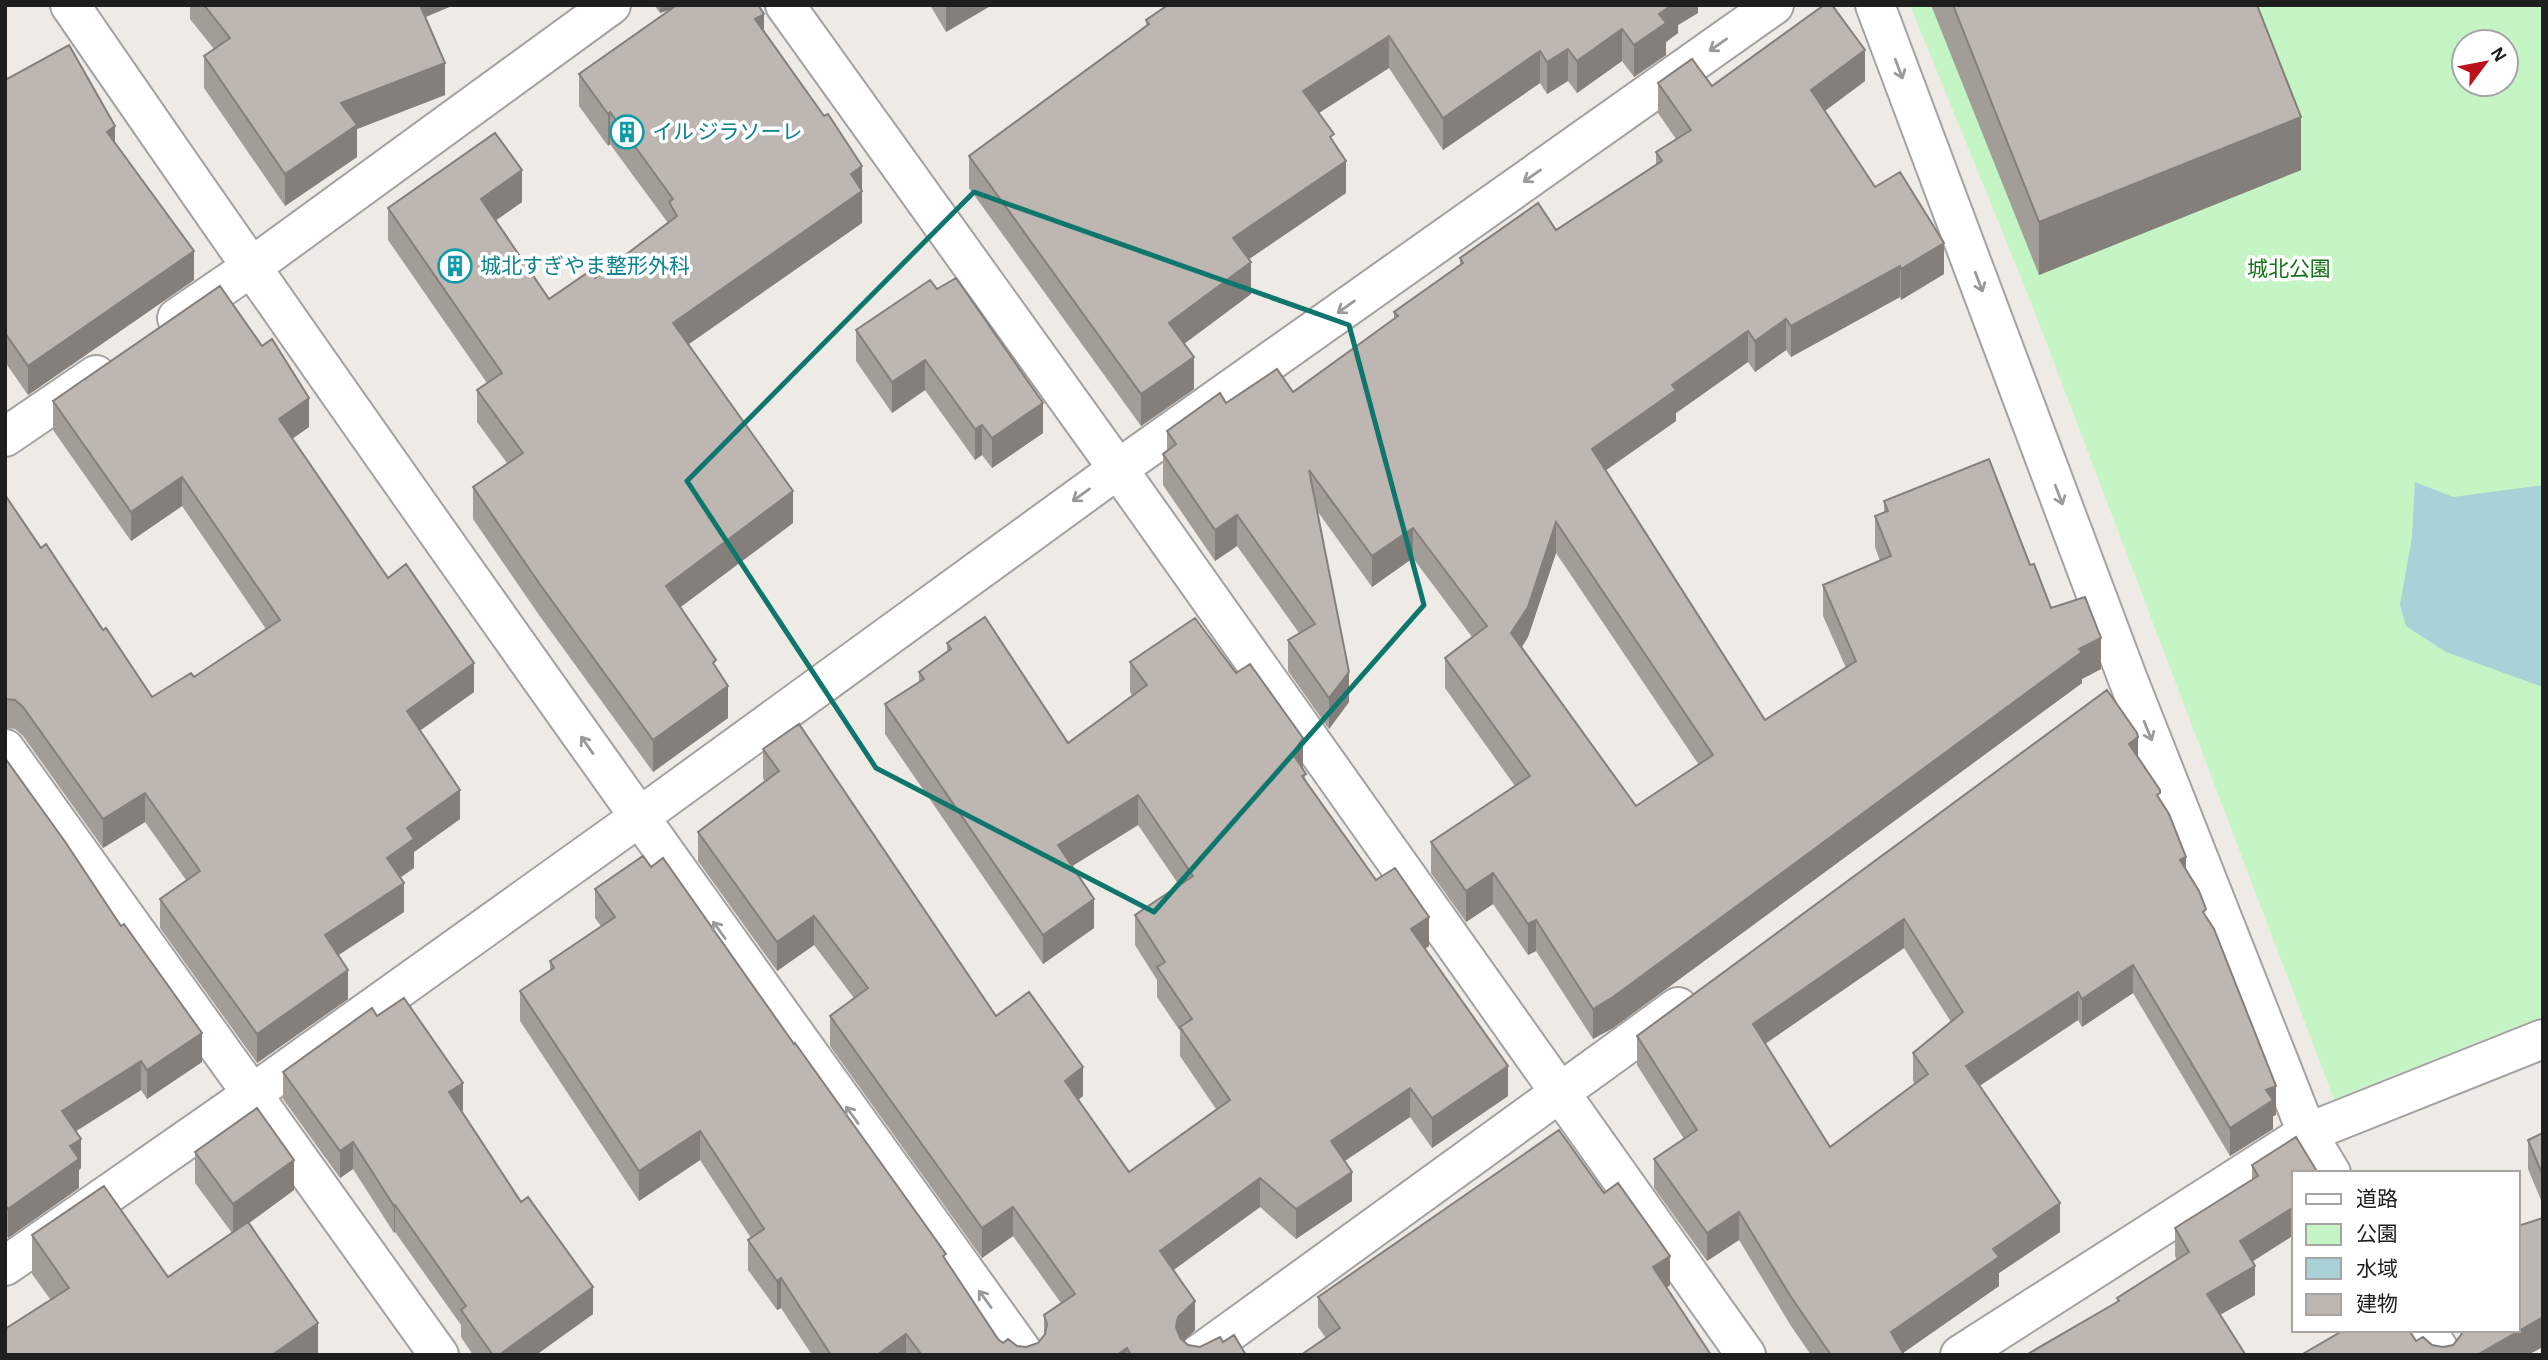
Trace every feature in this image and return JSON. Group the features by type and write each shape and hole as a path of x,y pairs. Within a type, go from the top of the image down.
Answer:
{"street":[{"path":"69,5 250,268 638,818 1024,1355"},
{"path":"5,437 250,268 611,5"},
{"path":"785,5 1118,469 1746,1355"},
{"path":"5,1266 638,818 1118,469 1774,5"},
{"path":"1875,5 2127,677 2307,1133 2330,1171"},
{"path":"2094,701 2127,677"},
{"path":"5,749 439,1355"},
{"path":"1198,1355 1705,987"},
{"path":"1960,1355 2307,1133 2543,1039"},
{"path":"2428,1332 2442,1355"}],"highlighted area":[{"path":"974,192 1349,325 1424,605 1154,912 876,768 687,481"}],"green space":[{"name":"城北公園","path":"1910,5 2543,5 2543,1016 2334,1099 2031,302"}],"water":[{"path":"2415,482 2453,497 2543,485 2543,687 2446,652 2406,626 2400,605 2412,537"}],"building":[{"path":"204,5 420,5 445,63 341,103 357,125 285,174 204,56 230,38"},
{"path":"677,5 758,5 764,14 755,19 824,116 828,114 862,166 851,174 862,191 673,323 793,491 666,586 716,660 713,663 728,686 653,740 473,487 523,453 477,390 502,373 388,208 495,133 522,170 481,199 549,299 590,271 595,278 677,216 669,202 673,199 579,74"},
{"path":"1168,5 1672,5 1659,14 1666,23 1634,45 1622,29 1577,61 1568,49 1547,62 1540,51 1443,118 1389,36 1303,91 1334,134 1330,137 1346,161 1233,238 1251,262 1169,323 1194,357 1141,394 969,156 1149,24 1146,20"},
{"path":"1824,5 1832,5 1865,50 1811,90 1875,187 1900,172 1944,243 1901,269 1900,266 1791,326 1786,319 1755,341 1748,331 1672,385 1676,390 1592,449 1765,720 1856,661 1823,585 1891,556 1875,516 1888,511 1884,501 1989,459 2030,565 2034,564 2051,608 2085,597 2101,638 2079,649 2082,652 1613,997 1593,1009 1536,920 1528,924 1493,873 1466,891 1431,842 1530,776 1445,658 1487,626 1413,528 1372,556 1309,470 1349,672 1329,698 1288,640 1315,624 1237,515 1215,530 1163,454 1176,444 1167,431 1220,393 1226,403 1277,369 1293,392 1398,316 1394,312 1463,263 1460,258 1538,203 1556,230 1662,161 1656,152 1691,130 1658,83 1692,59 1712,86","holes":["1556,522 1713,755 1636,806 1511,633 1528,607"]},
{"path":"1953,5 2257,5 2301,117 2039,222"},
{"path":"69,45 115,126 107,132 194,251 28,366 5,333 5,80"},
{"path":"956,278 1043,403 992,438 982,425 975,429 925,360 892,382 856,330 930,280 937,289"},
{"path":"220,286 262,346 272,339 309,398 279,419 388,578 406,564 474,663 407,711 460,790 407,828 414,839 387,858 404,883 325,935 348,970 257,1034 160,899 200,871 145,793 103,819 23,707 15,700 5,699 5,495 41,548 46,544 103,630 106,628 152,697 191,673 194,677 280,620 182,477 131,512 53,401"},
{"path":"985,617 1068,743 1147,685 1130,662 1195,618 1236,673 1250,664 1303,738 1293,754 1306,774 1302,776 1376,880 1395,868 1429,917 1411,929 1508,1066 1432,1118 1410,1088 1331,1141 1352,1172 1296,1209 1260,1178 1160,1251 1195,1301 1178,1317 1176,1327 1180,1338 1188,1345 1200,1347 1220,1337 1223,1342 1234,1335 1246,1355 1131,1355 1127,1348 1117,1355 922,1355 906,1334 877,1355 831,1355 781,1278 777,1281 748,1240 764,1229 700,1131 639,1171 520,991 554,968 550,961 615,917 595,889 643,856 651,867 663,858 946,1254 943,1256 998,1339 1003,1343 1008,1339 1017,1346 1026,1347 1038,1343 1045,1334 1047,1324 1044,1315 1075,1294 1013,1207 982,1228 830,1016 868,988 814,916 777,942 698,832 779,771 763,749 799,724 996,1016 1029,992 1083,1067 1065,1081 1129,1172 1230,1100 1180,1027 1192,1019 1157,967 1165,962 1135,915 1193,876 1138,795 1058,845 1094,899 1043,935 885,704 924,679 919,672 951,649 947,643"},
{"path":"2107,690 2137,733 2138,737 2129,744 2160,790 2157,795 2169,814 2186,857 2180,860 2199,891 2206,909 2203,912 2214,929 2276,1086 2266,1090 2273,1100 2230,1128 2133,965 2082,999 2078,992 1966,1066 2060,1203 1993,1249 1999,1257 1891,1332 1904,1355 1831,1355 1791,1297 1739,1212 1707,1233 1654,1159 1697,1130 1637,1036","holes":["1904,919 1963,1012 1913,1053 1928,1074 1830,1147 1753,1024"]},
{"path":"5,758 121,926 124,924 202,1033 147,1070 141,1061 62,1111 81,1139 70,1146 79,1159 8,1209 5,1205"},
{"path":"404,998 463,1083 449,1092 521,1202 528,1197 593,1287 499,1355 493,1355 461,1310 466,1306 394,1206 353,1142 340,1151 283,1072 372,1008 377,1016"},
{"path":"257,1108 294,1160 233,1204 195,1152"},
{"path":"1559,1130 1604,1193 1618,1183 1670,1256 1653,1267 1711,1355 1301,1355 1340,1328 1318,1297"},
{"path":"2543,1133 2543,1176 2528,1140"},
{"path":"2296,1137 2317,1171 2292,1171 2292,1208 2240,1241 2255,1266 2207,1294 2245,1354 2026,1355 2119,1301 2117,1298 2189,1252 2175,1228 2258,1176 2252,1165"},
{"path":"104,1186 168,1277 248,1222 318,1323 272,1355 5,1355 5,1329 69,1288 32,1235"},
{"path":"2543,1218 2543,1317 2520,1330 2520,1225"},
{"path":"2341,1332 2410,1332 2416,1341 2423,1337 2432,1345 2443,1347 2453,1345 2462,1332 2517,1332 2477,1355 2301,1355"}],"place":[{"name":"イル ジラソーレ","path":"627,132"},
{"name":"城北すぎやま整形外科","path":"455,266"}]}
